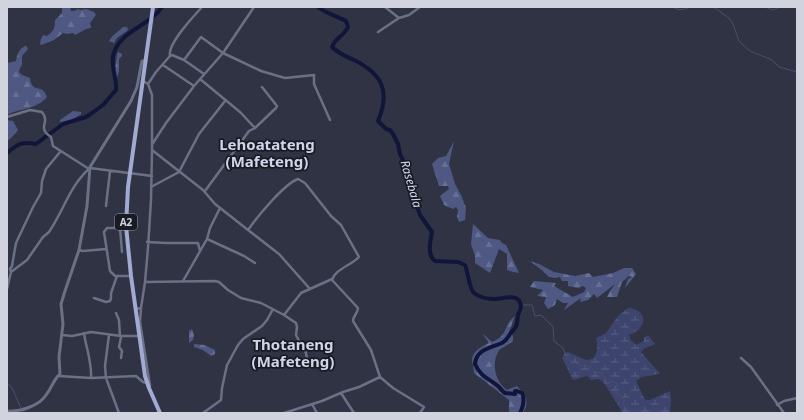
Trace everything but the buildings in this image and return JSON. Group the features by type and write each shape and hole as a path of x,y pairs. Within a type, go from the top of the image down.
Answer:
{"main road":[{"name":"A2","path":"153,7 128,187 126,226 135,309 147,382 159,413"}],"street":[{"path":"148,84 170,56 170,52 178,36 202,7"},
{"path":"152,143 194,86 223,53 254,7"},
{"path":"385,7 398,18"},
{"path":"378,32 398,18 409,15 420,7"},
{"path":"184,60 201,37 223,53 261,71 274,74 279,77 291,78 314,75 317,90 330,120"},
{"path":"170,56 184,60 204,75"},
{"path":"7,411 18,411 39,402 47,394 53,381 60,374 59,357 63,324 61,304 64,291 79,250 88,197 90,169 131,101 137,87 142,61 146,61"},
{"path":"162,65 194,86"},
{"path":"200,79 247,119 255,128"},
{"path":"143,81 148,84 152,95 152,176 145,282 140,318 149,388"},
{"path":"205,191 245,135 255,128 277,106 262,87"},
{"path":"151,187 179,172 199,134 225,101"},
{"path":"7,118 30,110 42,112 44,116 45,133 51,137 53,146 60,152 90,169 152,176"},
{"path":"152,150 205,191 220,208 278,254 310,289"},
{"path":"7,290 16,243 41,193 42,181 46,169 60,152"},
{"path":"11,272 27,260 43,237 49,232 72,190 84,174 90,169"},
{"path":"106,206 110,171"},
{"path":"248,230 284,190 296,179 301,180 331,216 341,225 359,257 354,262 336,273 332,280 310,289 298,296 284,315"},
{"path":"183,282 207,238 216,214 220,208"},
{"path":"122,252 121,229 119,227 105,230 106,249 109,256 110,271 112,274 117,276 131,276"},
{"path":"207,238 255,263"},
{"path":"147,242 198,243 200,251"},
{"path":"79,250 106,249"},
{"path":"94,298 106,302 110,301 117,276"},
{"path":"332,280 358,308 358,312 353,321 371,350 380,377 393,388 422,406 424,409 420,413"},
{"path":"145,282 219,282 241,298 261,303 273,309 297,325 296,335 300,345 306,353 308,367 310,367"},
{"path":"135,309 141,308"},
{"path":"203,413 221,400 227,365 238,345 243,339 267,320 273,309"},
{"path":"116,314 119,320 121,336 118,345 122,350 121,358"},
{"path":"62,335 72,336 91,332 121,336 140,336"},
{"path":"84,333 85,345 91,363 91,378"},
{"path":"109,335 105,366 106,378 119,413"},
{"path":"741,358 751,367 784,413"},
{"path":"58,376 91,378 138,376 143,382 147,382"},
{"path":"284,413 359,387 380,377"},
{"path":"341,393 354,413"},
{"path":"777,405 784,401 797,398"},
{"path":"312,404 316,413"}],"green space":[{"path":"62,7 70,7 71,11 86,9 94,12 96,15 90,23 91,28 75,35 73,33 63,33 54,40 41,45 43,35 47,36 54,29 55,20 62,13"},
{"path":"123,27 127,27 128,30 117,38 114,43 109,41 113,35"},
{"path":"26,46 28,49 22,56 22,65 19,72 30,78 33,86 43,90 47,97 33,107 7,115 7,63 16,61 20,50"},
{"path":"118,52 122,54 122,56 119,59 119,71 117,78 115,71"},
{"path":"73,111 81,112 81,114 70,121 60,122 60,120"},
{"path":"7,120 13,121 18,130 7,141"},
{"path":"454,141 449,164 455,184 466,208 465,220 459,222 457,217 458,210 456,207 453,209 444,205 440,196 449,189 448,186 439,186 432,164 438,158 446,156"},
{"path":"473,224 488,238 500,240 506,245 519,273 507,270 507,254 499,249 490,273 475,263 475,256 471,244"},
{"path":"530,261 554,272 575,276 589,273 593,277 613,273 624,268 632,268 636,274 625,288 628,279 632,277 629,276 622,282 617,297 607,297 615,284 597,298 594,294 588,300 580,302 581,298 564,310 568,303 563,303 557,299 555,305 548,309 544,303 546,297 537,296 543,290 530,287 534,281 556,283 554,286 573,297 584,292 586,288 583,286 578,288 568,286 568,281 562,281 560,277 549,277"},
{"path":"628,308 632,308 639,312 643,318 642,325 639,329 629,335 631,340 636,345 644,341 644,338 648,335 655,344 645,348 641,352 660,374 642,377 636,381 646,400 650,400 670,391 670,413 623,413 604,383 599,379 591,380 587,376 573,380 562,358 565,353 568,352 586,360 593,359 597,349 596,338 606,333 618,316"},
{"path":"515,316 509,332 513,336 513,341 498,352 495,368 497,378 503,387 507,390 517,386 525,396 527,402 523,413 509,413 509,400 474,373 472,361 476,351 489,343 482,333 492,342 504,333 511,319"},
{"path":"192,329 194,335 193,340 189,343 189,331"},
{"path":"194,344 204,345 215,350 215,354 211,356 203,350 194,347"}],"waterway":[{"path":"7,153 14,147 23,143 36,144 63,124 86,117 103,105 116,90 113,69 113,56 116,47 121,40 150,19 162,7"},
{"name":"Rasebala","path":"318,7 346,21 348,27 332,47 373,72 382,85 382,111 378,121 386,129 390,130 398,144 400,154 412,180 414,198 420,215 432,232 430,240 430,252 432,258 435,261 458,262 465,265 472,291 478,296 492,299 510,297 517,299 520,302 521,307 515,328 503,342 481,352 478,355 475,364 482,374 505,393 515,394 515,391 522,393 523,403 520,413"},
{"path":"672,7 681,10 690,7"},
{"path":"713,7 718,7"},
{"path":"765,7 773,10 781,7"},
{"path":"715,8 729,18 733,24 739,41 750,51 772,60 779,67 797,72"},
{"path":"521,305 532,305 535,316 541,315 553,327 554,341 563,348 567,359 585,367 590,366 595,372 602,373 606,383 612,381 617,383 618,386 615,391 617,394 624,397 624,406 629,413"},
{"path":"7,383 12,388 21,408"}],"district":[{"name":"Lehoatateng (Mafeteng)","path":"267,154"},
{"name":"Thotaneng (Mafeteng)","path":"293,354"}]}
